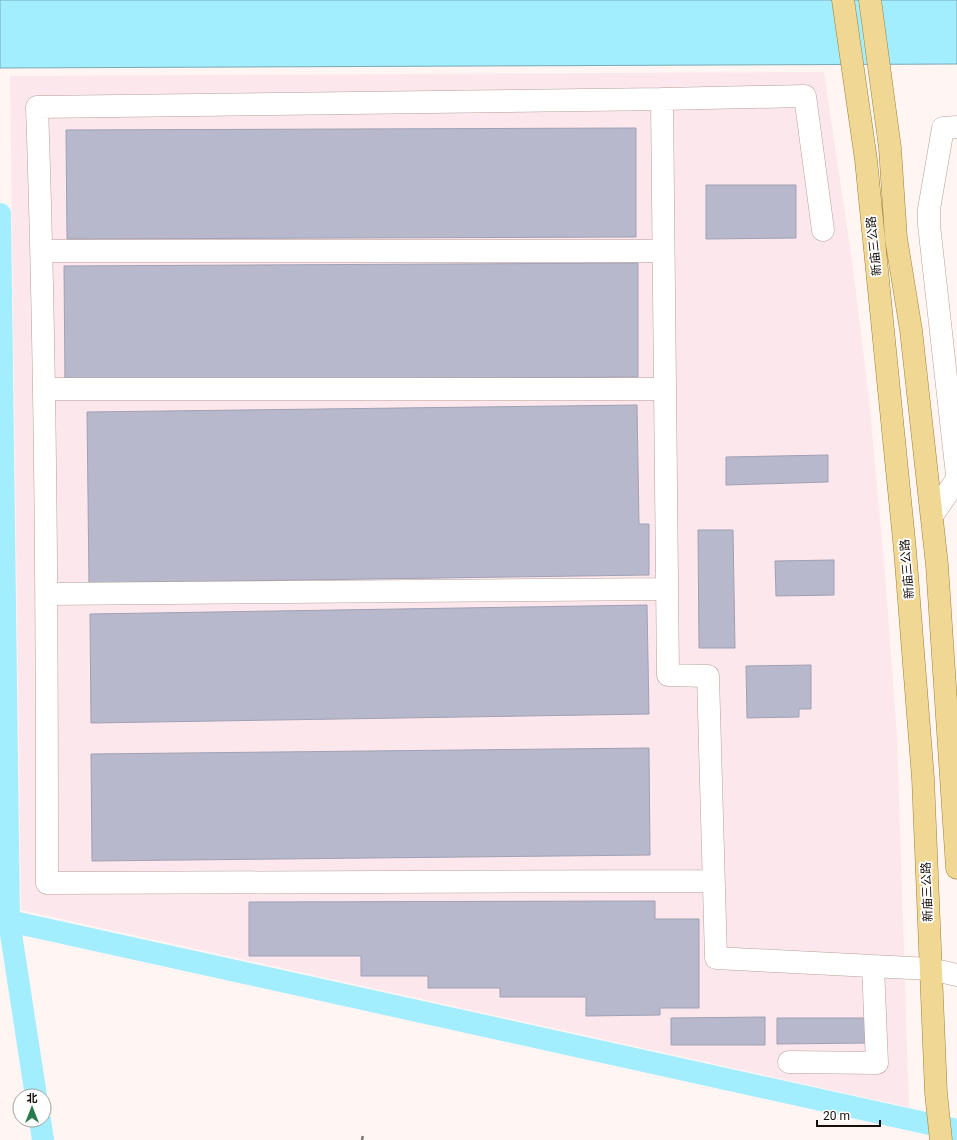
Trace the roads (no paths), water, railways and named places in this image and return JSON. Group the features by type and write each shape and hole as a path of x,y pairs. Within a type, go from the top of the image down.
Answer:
{"main road":[{"name":"新庙三公路","path":"843,0 866,160 872,235 906,565 923,778 936,1093 941,1140"},
{"name":"新庙三公路","path":"870,0 890,148 896,238 911,330 937,565 957,868"}],"street":[{"path":"713,881 46,883 44,389 42,251 37,107 805,96 823,230"},
{"path":"662,99 668,675 708,676 716,958 930,969 957,975"},
{"path":"957,127 943,128 929,209 930,232 957,475"},
{"path":"42,251 663,251"},
{"path":"44,389 664,389"},
{"path":"932,516 957,479"},
{"path":"46,594 667,589"},
{"path":"788,1062 878,1063 873,966"}],"water":[{"path":"0,0 957,0 957,64 0,68"}],"waterway":[{"path":"0,214 9,921"},
{"path":"35,1088 9,921 957,1130"},
{"path":"41,1128 43,1140"}]}
